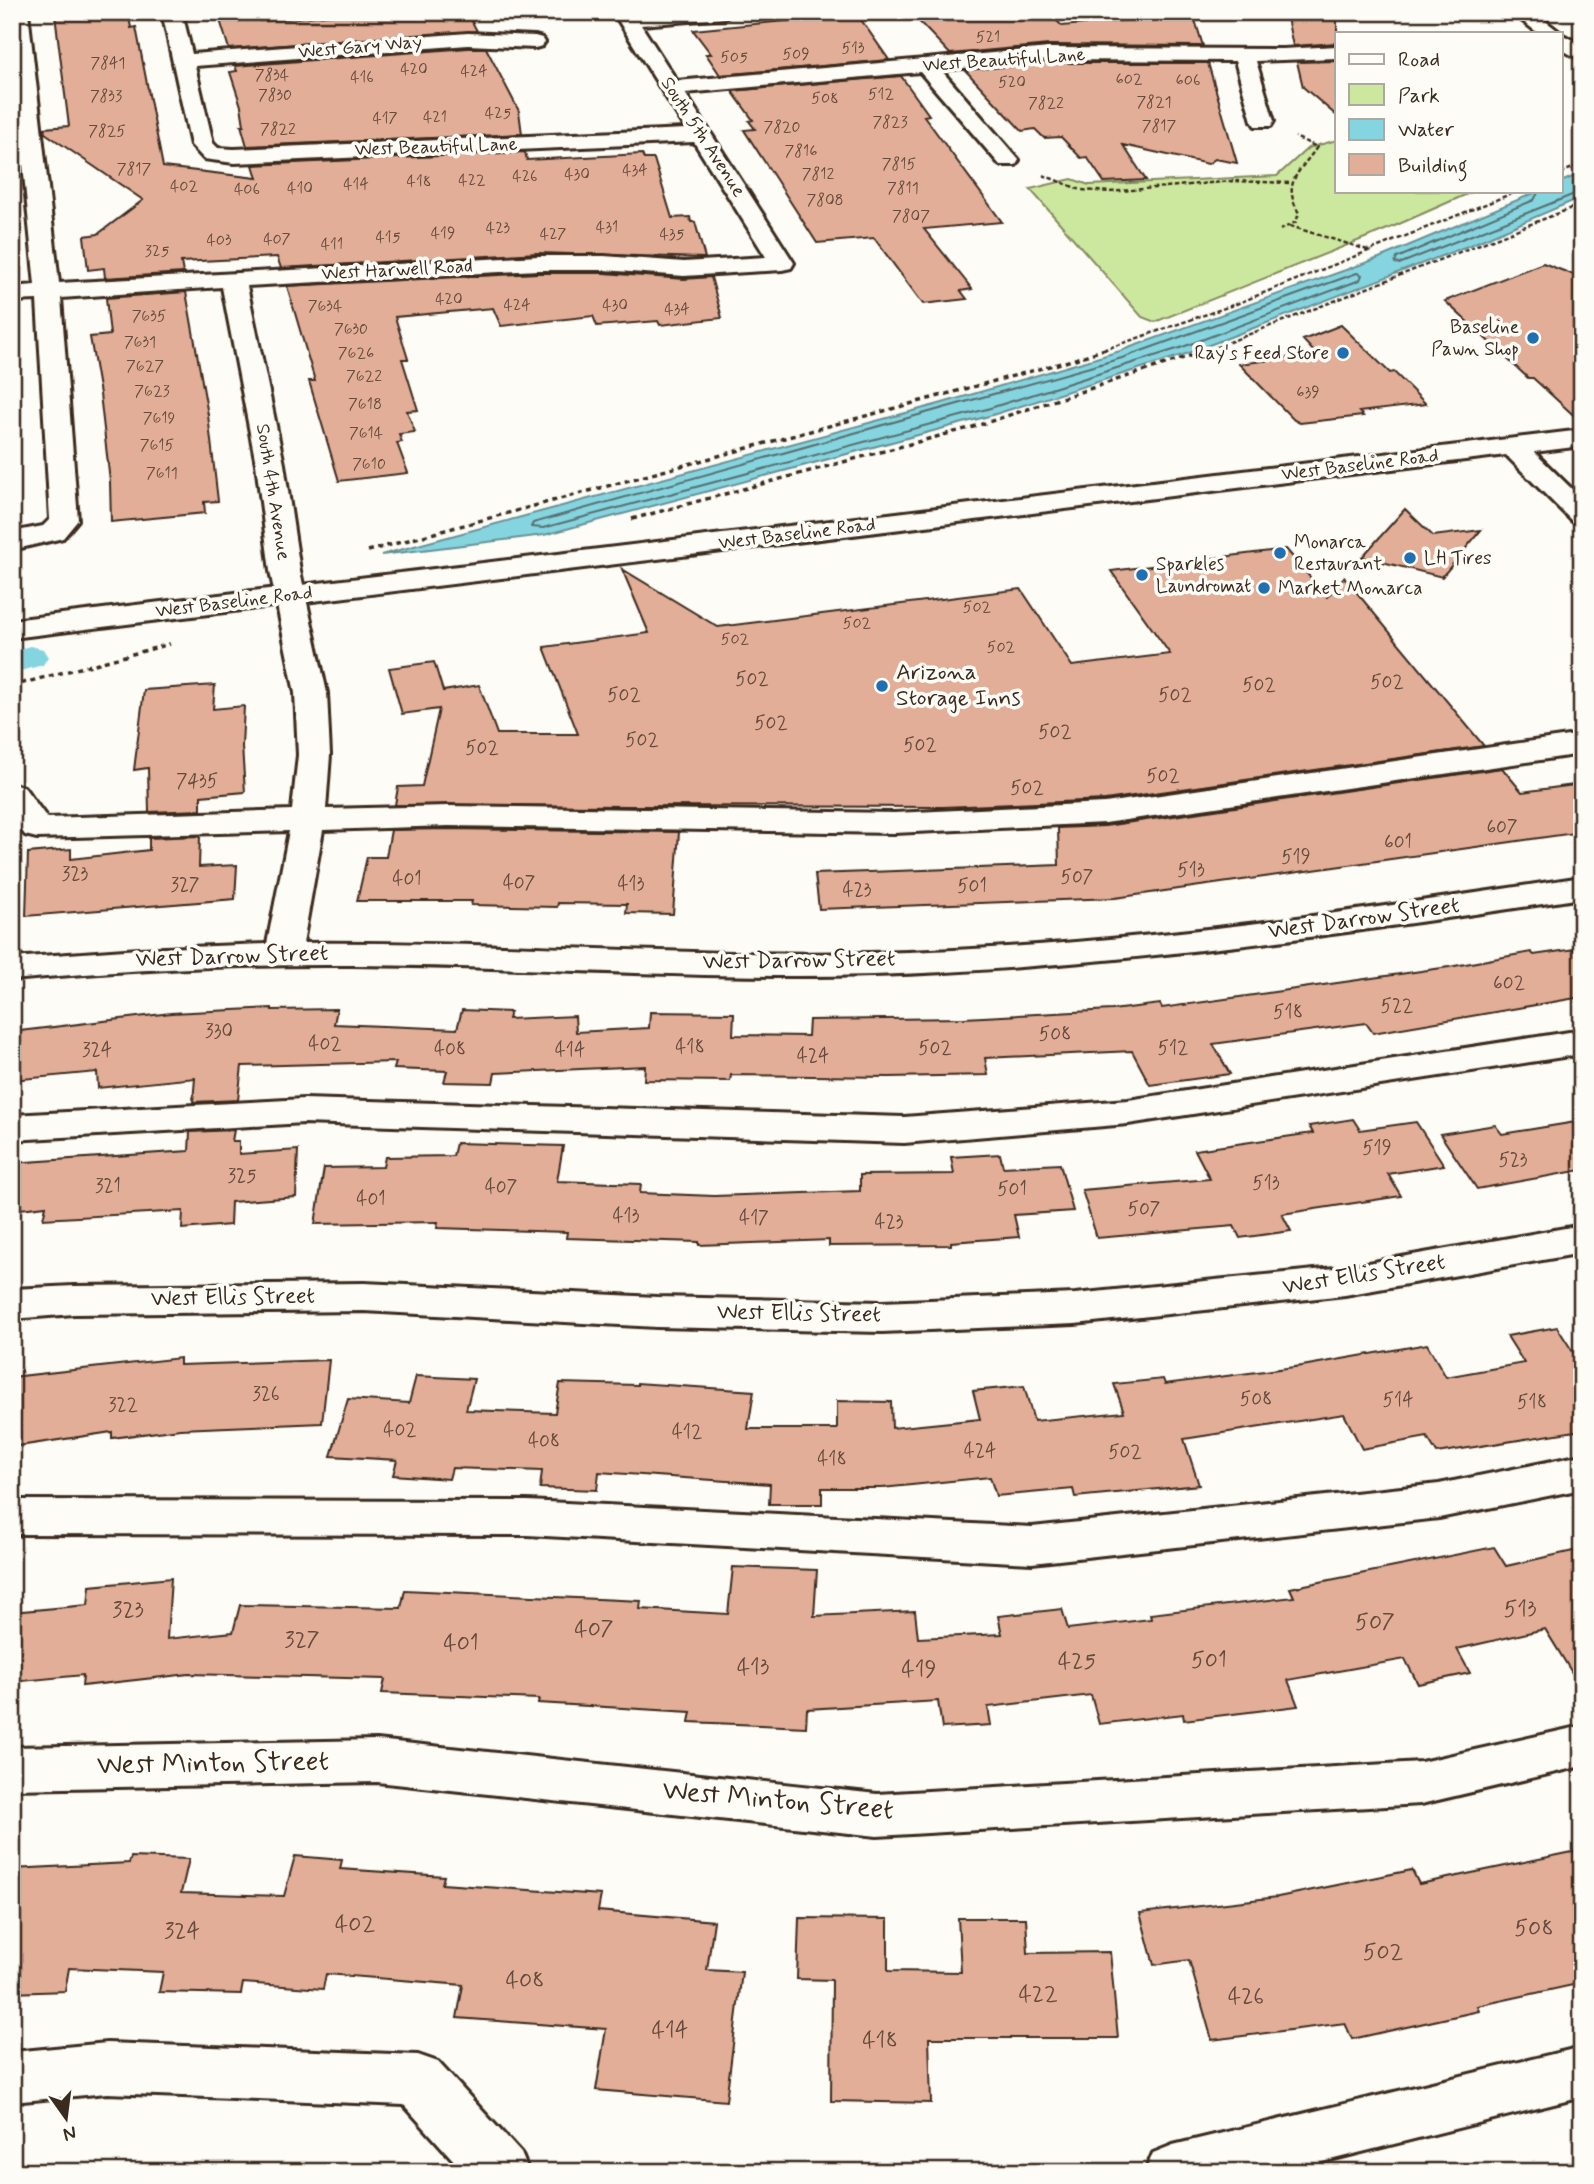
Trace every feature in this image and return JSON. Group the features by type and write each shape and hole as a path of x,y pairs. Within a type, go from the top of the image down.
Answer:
{"street":[{"path":"12,541 53,532 64,520 48,291 18,12"},
{"path":"172,12 185,61"},
{"path":"626,16 725,12"},
{"path":"1521,12 1545,32"},
{"name":"South 5th Avenue","path":"626,16 782,263"},
{"name":"West Gary Way","path":"185,61 468,38 535,42"},
{"path":"1562,43 1582,55"},
{"name":"West Beautiful Lane","path":"671,88 1075,53 1244,55 1335,52"},
{"path":"1244,55 1263,121"},
{"name":"West Beautiful Lane","path":"185,61 202,145 212,154 261,155 702,135"},
{"path":"925,65 1008,160"},
{"name":"West Harwell Road","path":"12,294 538,262 604,263 684,269 782,263"},
{"name":"South 4th Avenue","path":"233,279 270,464 290,596 311,693 314,755 308,820 283,954"},
{"name":"West Baseline Road","path":"12,629 1582,438"},
{"path":"1513,447 1582,515"},
{"path":"12,794 37,828 448,816 894,823 1105,813 1582,744"},
{"name":"West Darrow Street","path":"12,969 126,959 283,954 773,965 941,959 1178,944 1582,887"},
{"path":"12,1128 304,1111 904,1130 1128,1112 1582,1042"},
{"name":"West Ellis Street","path":"12,1304 74,1300 364,1297 657,1312 869,1316 1075,1309 1345,1281 1582,1239"},
{"path":"12,1517 527,1518 1032,1545 1439,1501 1582,1472"},
{"name":"West Minton Street","path":"12,1768 377,1760 877,1815 1421,1783 1582,1746"},
{"path":"12,2077 107,2068 418,2080 501,2172"},
{"path":"1173,2172 1582,2072"}],"path":[{"path":"1280,230 1296,222 1299,213 1292,203 1291,183 1317,147 1295,137"},
{"path":"1562,173 1582,164"},
{"path":"1043,175 1081,190 1111,192 1233,181 1291,183"},
{"path":"363,553 1072,360 1236,304 1516,192"},
{"path":"624,521 973,427 1185,359 1582,204"},
{"path":"1289,226 1371,251"},
{"path":"12,686 177,643"}],"green space":[{"path":"1335,141 1335,192 1472,192 1390,228 1155,322 1142,317 1030,189 1072,179 1089,185 1277,176 1308,148"}],"water":[{"path":"1582,173 1582,197 1470,245 1183,355 989,416 544,535 381,555 939,404 1120,351 1379,258 1537,192 1562,192 1562,182"}],"building":[{"path":"128,12 131,28 136,27 163,167 257,178 253,165 525,152 527,160 642,154 644,159 654,159 672,218 690,217 691,222 695,222 705,258 538,253 281,268 277,257 181,262 183,273 105,278 104,268 88,270 84,236 98,234 143,200 45,133 44,128 69,126 55,15"},
{"path":"359,12 467,12 477,31 229,49 220,20 259,17 260,21"},
{"path":"910,12 1048,12 1062,26 1171,16 1176,21 1195,20 1203,46 1049,45 950,54"},
{"path":"857,14 889,60 720,75 706,54 711,54 693,30"},
{"path":"1337,14 1335,43 1293,46 1287,18"},
{"path":"486,48 519,111 522,134 247,146 241,125 244,125 241,106 230,72 237,71 235,66"},
{"path":"1335,61 1335,114 1303,87 1297,62"},
{"path":"1049,63 1208,63 1237,163 1215,159 1208,164 1123,145 1146,180 1104,182 1087,157 1081,158 1061,137 1044,138 1035,129 1022,131 965,70"},
{"path":"901,76 929,115 924,116 1002,222 924,229 972,289 961,291 967,299 923,304 874,238 817,243 744,130 755,129 749,121 753,120 732,91"},
{"path":"1543,263 1582,278 1582,423 1533,378 1528,378 1445,301"},
{"path":"538,273 604,273 684,279 711,277 722,318 660,325 658,321 597,326 593,316 501,326 493,308 395,317 408,359 402,359 418,410 407,411 415,432 399,434 402,442 397,443 408,473 339,481 309,381 315,381 287,286"},
{"path":"186,292 208,415 218,501 204,502 205,513 111,522 110,482 100,394 90,337 110,335 106,298"},
{"path":"1341,325 1426,404 1359,412 1363,416 1300,423 1239,364 1316,354 1303,340"},
{"path":"1405,509 1433,536 1481,530 1442,577 1362,557"},
{"path":"1286,549 1327,597 1344,577 1484,746 1105,800 943,807 395,805 398,787 422,786 439,709 402,714 389,668 434,662 443,691 479,685 497,734 578,734 544,647 649,633 622,569 718,627 1021,589 1072,666 1170,654 1111,571"},
{"path":"215,685 213,709 244,706 242,746 245,792 201,796 201,810 149,812 148,768 134,770 144,690"},
{"path":"1502,768 1522,792 1582,784 1582,832 1115,898 819,909 815,874 1059,865 1058,828 1105,826"},
{"path":"391,830 679,832 673,914 626,913 627,904 558,903 557,907 471,905 472,901 357,901 367,857 386,857"},
{"path":"200,836 199,867 237,865 235,899 26,916 28,853 71,849 71,859 149,850 149,838"},
{"path":"1582,948 1582,997 1373,1033 1366,1023 1213,1044 1230,1074 1150,1085 1132,1051 985,1058 988,1075 731,1075 730,1081 644,1080 645,1066 495,1073 493,1083 444,1082 447,1071 394,1069 396,1062 242,1066 238,1100 193,1102 195,1078 98,1088 97,1072 12,1080 12,1032 171,1013 272,1008 337,1009 334,1024 457,1029 462,1010 510,1012 508,1019 575,1016 576,1032 649,1028 650,1012 734,1013 733,1035 808,1036 809,1020 964,1018 1112,1010 1160,1004 1162,1008 1449,967 1531,952 1534,955"},
{"path":"1353,1119 1360,1130 1416,1122 1444,1165 1388,1174 1401,1196 1282,1214 1291,1231 1240,1238 1234,1226 1097,1238 1082,1190 1210,1179 1195,1150 1313,1133 1309,1126"},
{"path":"1582,1121 1582,1170 1477,1189 1440,1134 1495,1125 1502,1134"},
{"path":"234,1130 232,1141 239,1141 239,1154 298,1150 296,1197 231,1202 230,1225 182,1229 183,1211 43,1219 46,1206 12,1210 12,1163 189,1151 190,1132"},
{"path":"456,1143 563,1146 557,1181 641,1184 640,1193 714,1196 860,1191 860,1175 954,1174 951,1157 1000,1154 1003,1167 1060,1164 1073,1211 1014,1215 1019,1237 951,1242 951,1245 829,1246 829,1240 699,1245 699,1242 566,1238 567,1232 437,1228 438,1222 315,1224 324,1168 383,1167 385,1157 453,1156"},
{"path":"1557,1327 1582,1366 1582,1430 1437,1453 1427,1437 1362,1449 1344,1414 1184,1439 1199,1485 1075,1497 1073,1489 996,1496 990,1477 882,1488 822,1488 822,1504 769,1504 770,1484 599,1472 597,1490 540,1488 542,1471 452,1468 449,1479 393,1475 397,1460 331,1456 348,1399 409,1403 416,1376 474,1379 466,1410 555,1413 560,1383 637,1383 754,1391 748,1429 837,1429 837,1401 891,1402 892,1428 980,1419 973,1391 1024,1386 1034,1421 1124,1412 1114,1384 1163,1379 1165,1384 1302,1366 1427,1344 1446,1377 1524,1363 1507,1336"},
{"path":"180,1358 180,1365 329,1360 322,1423 180,1429 112,1438 112,1432 12,1447 12,1377"},
{"path":"1494,1547 1506,1566 1582,1549 1582,1689 1545,1629 1457,1649 1470,1673 1418,1684 1405,1659 1288,1680 1298,1706 1184,1720 1183,1714 1099,1724 1091,1695 988,1707 991,1725 942,1728 938,1701 807,1709 806,1727 689,1722 691,1712 538,1703 539,1699 382,1693 385,1679 189,1674 82,1686 83,1675 12,1682 12,1612 88,1605 90,1586 171,1578 167,1639 233,1632 240,1605 401,1608 405,1590 641,1601 640,1609 728,1614 733,1567 817,1570 814,1616 915,1611 918,1638 1002,1634 998,1616 1062,1609 1068,1629 1151,1619 1150,1614 1294,1597 1290,1588"},
{"path":"1582,1850 1582,1983 1477,2006 1479,2011 1352,2039 1345,2023 1212,2040 1189,1960 1154,1965 1140,1913 1278,1897 1412,1870 1419,1884"},
{"path":"295,1856 342,1860 340,1869 444,1876 442,1884 601,1895 598,1911 714,1921 707,1970 742,1972 726,2101 596,2090 606,2029 457,2018 463,1985 326,1974 323,1989 243,1983 241,1994 159,1992 163,1972 69,1968 65,1991 12,1993 12,1869 129,1863 131,1857 189,1859 181,1893 284,1896"},
{"path":"799,1918 888,1919 888,1971 961,1972 958,1918 1026,1918 1028,1953 1110,1952 1118,2038 929,2038 931,2103 831,2101 832,1980 797,1979"}],"waterway":[{"path":"12,662 30,657"}],"place":[{"name":"Baseline Pawn Shop","path":"1533,338"},
{"name":"Ray's Feed Store","path":"1343,353"},
{"name":"Monarca Restaurant","path":"1280,553"},
{"name":"LH Tires","path":"1410,558"},
{"name":"Sparkles Laundromat","path":"1142,575"},
{"name":"Market Monarca","path":"1264,588"},
{"name":"Arizona Storage Inns","path":"882,686"}]}
